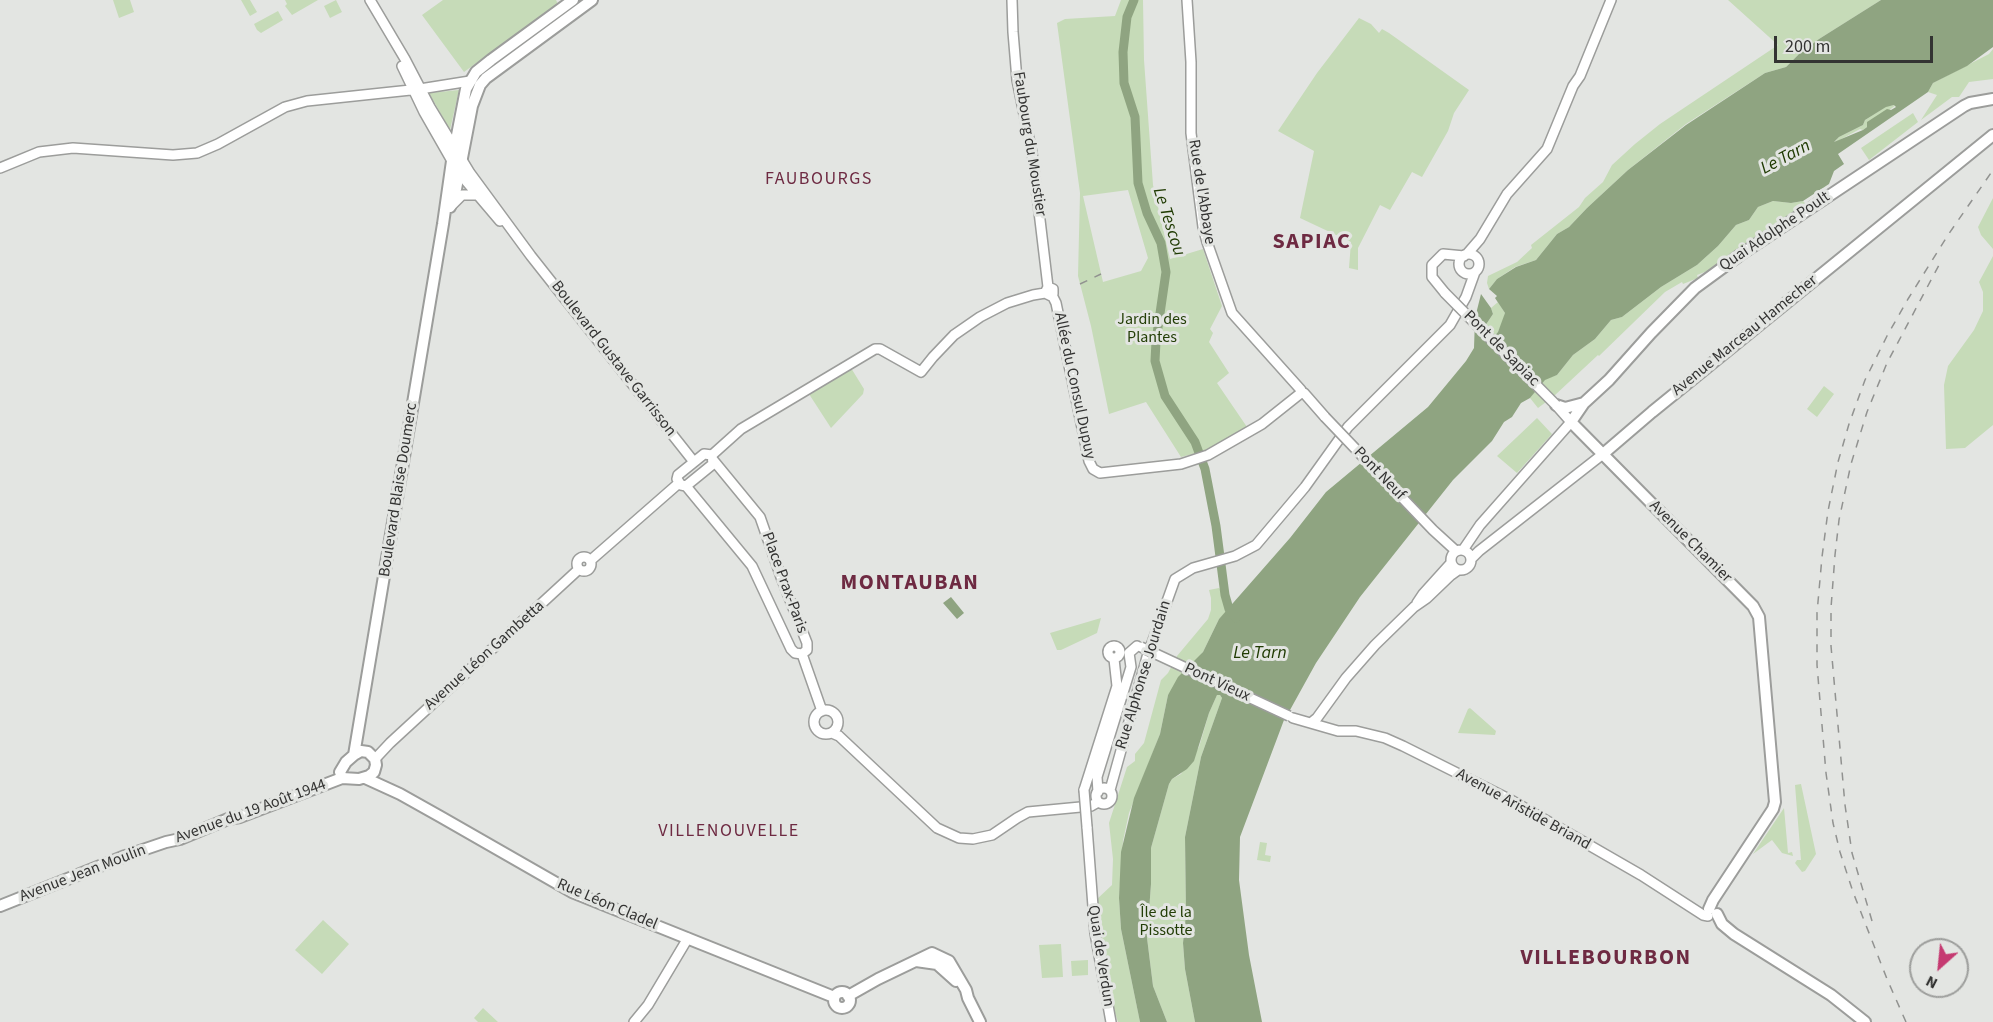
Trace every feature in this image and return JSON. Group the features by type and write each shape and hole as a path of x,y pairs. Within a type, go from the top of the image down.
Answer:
{"main road":[{"path":"370,0 405,59 416,89 458,165"},
{"name":"Boulevard Blaise Doumerc","path":"443,224 450,208 458,165 454,149 463,102 470,81 476,72 490,60 573,0"},
{"name":"Boulevard Blaise Doumerc","path":"354,755 443,224 472,106 480,85 486,78 592,0"},
{"name":"Faubourg du Moustier","path":"1012,0 1017,80 1032,150 1048,292"},
{"name":"Rue de l'Abbaye","path":"1187,0 1191,62 1191,133 1207,242 1232,313 1325,417"},
{"path":"1466,297 1461,258 1480,240 1507,194 1547,149 1611,0"},
{"path":"392,40 404,70 454,149"},
{"path":"389,91 398,84 404,70"},
{"path":"0,168 39,152 73,148 172,155 197,153 285,107 314,99 470,81"},
{"name":"Quai Adolphe Poult","path":"1456,558 1480,525 1571,422 1584,403 1609,380 1695,288 1964,106 1993,99"},
{"name":"Avenue Marceau Hamecher","path":"1456,558 1468,567 1479,551 1603,454 1993,135"},
{"name":"Boulevard Gustave Garrisson","path":"458,165 478,195 525,252 531,256"},
{"name":"Boulevard Gustave Garrisson","path":"458,165 694,462"},
{"path":"450,208 462,195 478,195"},
{"path":"1438,258 1449,258 1467,274 1475,272 1479,265 1480,240"},
{"path":"1438,258 1446,254 1473,255 1478,259"},
{"name":"Pont de Sapiac","path":"1438,258 1432,265 1431,273 1434,281 1556,405"},
{"name":"Rue Alphonse Jourdain","path":"1110,790 1147,657 1175,579 1185,571 1235,556 1256,545 1305,487 1348,427 1450,325 1466,297 1475,272"},
{"path":"713,458 705,454 678,476 683,485 713,458 746,426 875,349 880,349 921,372 954,336 973,322 1007,303 1048,292"},
{"name":"Allée du Consul Dupuy","path":"1048,292 1056,303 1089,461 1093,469 1100,473 1181,465 1189,460 1208,455 1262,424 1302,392"},
{"path":"1556,405 1565,408 1584,403"},
{"name":"Avenue Chamier","path":"1556,405 1753,606 1760,622 1775,802 1773,809 1717,894 1709,913"},
{"name":"Pont Neuf","path":"1325,417 1433,530 1437,540 1456,558 1470,554 1471,560"},
{"name":"Place Prax-Paris","path":"683,485 752,566 791,649 795,654 802,654 808,647 760,517 713,458"},
{"name":"Avenue Léon Gambetta","path":"372,756 579,569 576,564 579,558 585,556 591,560 683,485"},
{"path":"1310,725 1349,674 1414,607 1456,558"},
{"path":"791,649 791,642 794,639 799,637 805,639"},
{"path":"1130,659 1118,654 1127,646 1139,647"},
{"path":"884,776 839,736 832,733 822,734 814,727 815,716 822,711 834,713 843,733 884,776 937,828 951,835 967,839 992,835 1029,812 1091,806 1098,797 1105,788 1110,790 1112,797 1110,802 1103,804 1098,797 1097,777 1131,667 1131,650 1139,647"},
{"name":"Pont Vieux","path":"1139,647 1310,725"},
{"path":"802,654 822,711"},
{"name":"Quai de Verdun","path":"1111,1022 1095,933 1084,790 1118,686 1118,654"},
{"path":"1324,709 1326,721 1338,731"},
{"path":"832,733 838,724"},
{"name":"Avenue Aristide Briand","path":"1310,725 1318,731 1356,731 1385,738 1509,799 1709,913 1734,934 1831,995 1866,1022"},
{"path":"361,752 372,756 376,765 375,772 365,778 352,780 341,775 354,755 361,752"},
{"name":"Rue Léon Cladel","path":"375,772 392,790"},
{"name":"Avenue du 19 Août 1944","path":"166,842 176,834 189,832 341,775"},
{"name":"Rue Léon Cladel","path":"365,778 392,790 572,892 834,997 841,992 848,996 915,961 949,961 966,990 980,1022"},
{"name":"Avenue Jean Moulin","path":"0,906 166,842"},
{"path":"634,1022 648,1005 688,938"}],"green space":[{"path":"113,0 130,0 134,12 119,18"},
{"path":"241,0 250,0 257,12 250,16"},
{"path":"285,0 318,0 292,15 285,6 287,4"},
{"path":"336,0 342,12 330,18 324,6"},
{"path":"443,0 556,0 558,4 464,72 422,15"},
{"name":"Jardin des Plantes","path":"1121,0 1143,0 1144,60 1153,185 1170,259 1203,249 1222,306 1210,329 1213,333 1209,342 1229,373 1217,383 1247,427 1205,451 1181,457 1146,402 1109,414 1078,276 1080,193 1057,23 1065,19 1115,16","holes":["1128,190 1148,258 1141,271 1103,282 1083,196"]},
{"path":"1728,0 1881,0 1819,39 1786,67 1765,73 1686,124 1628,170 1569,227 1557,234 1536,260 1515,267 1497,279 1489,289 1488,276 1517,262 1532,248 1531,245 1579,207 1585,198 1603,182 1612,165 1635,144 1660,124 1778,45"},
{"path":"278,11 283,20 261,33 257,30 254,24"},
{"path":"1359,18 1371,24 1379,33 1382,29 1389,33 1469,90 1454,113 1448,131 1422,177 1412,172 1390,210 1380,205 1358,248 1358,270 1349,268 1351,242 1300,218 1314,151 1278,131 1317,73"},
{"path":"1993,49 1993,79 1969,82 1959,97 1952,97 1921,120 1937,95 1928,92 1933,83 1989,54"},
{"path":"459,90 450,130 429,93"},
{"path":"1896,105 1863,130 1860,129 1834,143 1839,137 1863,125 1865,120 1887,106"},
{"path":"1913,113 1918,122 1869,160 1861,148"},
{"path":"1993,198 1993,249 1981,235 1978,227"},
{"path":"1773,201 1791,203 1803,201 1806,204 1710,270 1697,275 1698,278 1683,284 1682,282 1665,292 1599,356 1538,408 1530,398 1545,379 1557,375 1573,355 1595,339 1611,320 1622,317 1661,287 1697,265 1736,225 1749,220 1758,207"},
{"path":"1993,256 1993,425 1965,448 1946,449 1944,385 1948,366 1974,330 1983,311 1983,292 1979,282"},
{"path":"1498,302 1505,313 1504,319 1498,332 1489,342 1484,339 1485,326 1493,314 1491,308"},
{"path":"851,368 864,389 863,394 831,428 809,394"},
{"path":"1824,386 1834,394 1817,417 1807,409"},
{"path":"1537,418 1552,434 1517,473 1497,456"},
{"path":"1219,588 1225,595 1229,609 1219,619 1203,652 1168,695 1160,734 1129,813 1123,841 1119,898 1121,929 1140,1022 1118,1022 1108,991 1096,918 1096,900 1112,885 1113,859 1109,823 1127,767 1135,761 1135,754 1144,743 1161,680 1168,673 1177,656 1208,619 1211,610 1209,590"},
{"path":"1101,618 1097,633 1057,650 1050,633"},
{"name":"Île de la Pissotte","path":"1217,695 1222,698 1201,757 1185,837 1186,914 1183,943 1185,969 1195,1022 1167,1022 1153,986 1147,938 1151,848 1169,784 1172,779 1181,774 1199,747"},
{"path":"1470,708 1496,731 1495,735 1458,733"},
{"path":"1801,784 1816,854 1802,872 1795,863 1801,860 1795,785"},
{"path":"1784,808 1788,853 1792,852 1793,856 1782,853 1772,840 1753,854"},
{"path":"1260,842 1267,843 1265,855 1271,856 1270,862 1257,860"},
{"path":"323,920 349,944 322,974 295,950"},
{"path":"1061,944 1063,977 1042,978 1039,945"},
{"path":"1088,960 1088,975 1072,976 1071,961"},
{"path":"483,1008 498,1022 478,1022 474,1018"}],"water":[{"name":"Le Tarn","path":"1881,0 1993,0 1993,47 1967,66 1933,83 1928,92 1838,154 1844,164 1834,171 1829,184 1803,201 1791,203 1773,201 1758,207 1749,220 1736,225 1697,265 1661,287 1622,317 1611,320 1595,339 1573,355 1557,375 1545,380 1530,398 1521,403 1512,417 1504,422 1492,441 1453,480 1360,597 1287,712 1240,837 1239,880 1249,955 1262,1022 1195,1022 1185,969 1183,943 1186,914 1185,837 1201,757 1222,698 1217,695 1194,761 1169,784 1151,848 1147,938 1153,986 1167,1022 1140,1022 1121,929 1119,898 1121,852 1134,798 1160,734 1168,695 1178,677 1203,652 1219,619 1290,538 1326,492 1428,407 1466,361 1474,348 1475,318 1481,294 1493,314 1485,326 1484,339 1489,342 1498,332 1505,313 1495,298 1497,296 1489,289 1497,279 1516,267 1536,260 1557,234 1569,227 1628,170 1686,125 1765,73 1786,67 1819,39","holes":["1894,105 1896,107 1891,110 1887,109 1867,122 1867,127 1863,130 1834,142 1863,125 1865,120 1886,107"]},
{"path":"951,597 964,613 957,619 943,603"}],"waterway":[{"name":"Le Tescou","path":"1134,0 1127,17 1123,52 1124,83 1135,117 1138,183 1147,213 1161,243 1166,272 1155,361 1165,396 1195,442 1205,469 1216,526 1225,595 1229,609 1236,618"}],"railway":[{"path":"1906,1022 1853,892 1833,823 1826,773 1817,665 1817,613 1822,557 1838,462 1865,380 1908,299 1948,235 1993,170"},
{"path":"1872,921 1852,853 1845,805 1831,646 1835,555 1839,520 1851,464 1867,412 1887,363 1939,265"},
{"path":"1080,284 1101,274"}],"district":[{"name":"FAUBOURGS","path":"819,180"},
{"name":"SAPIAC","path":"1312,243"},
{"name":"MONTAUBAN","path":"910,584"},
{"name":"VILLENOUVELLE","path":"729,832"},
{"name":"VILLEBOURBON","path":"1606,959"}]}
